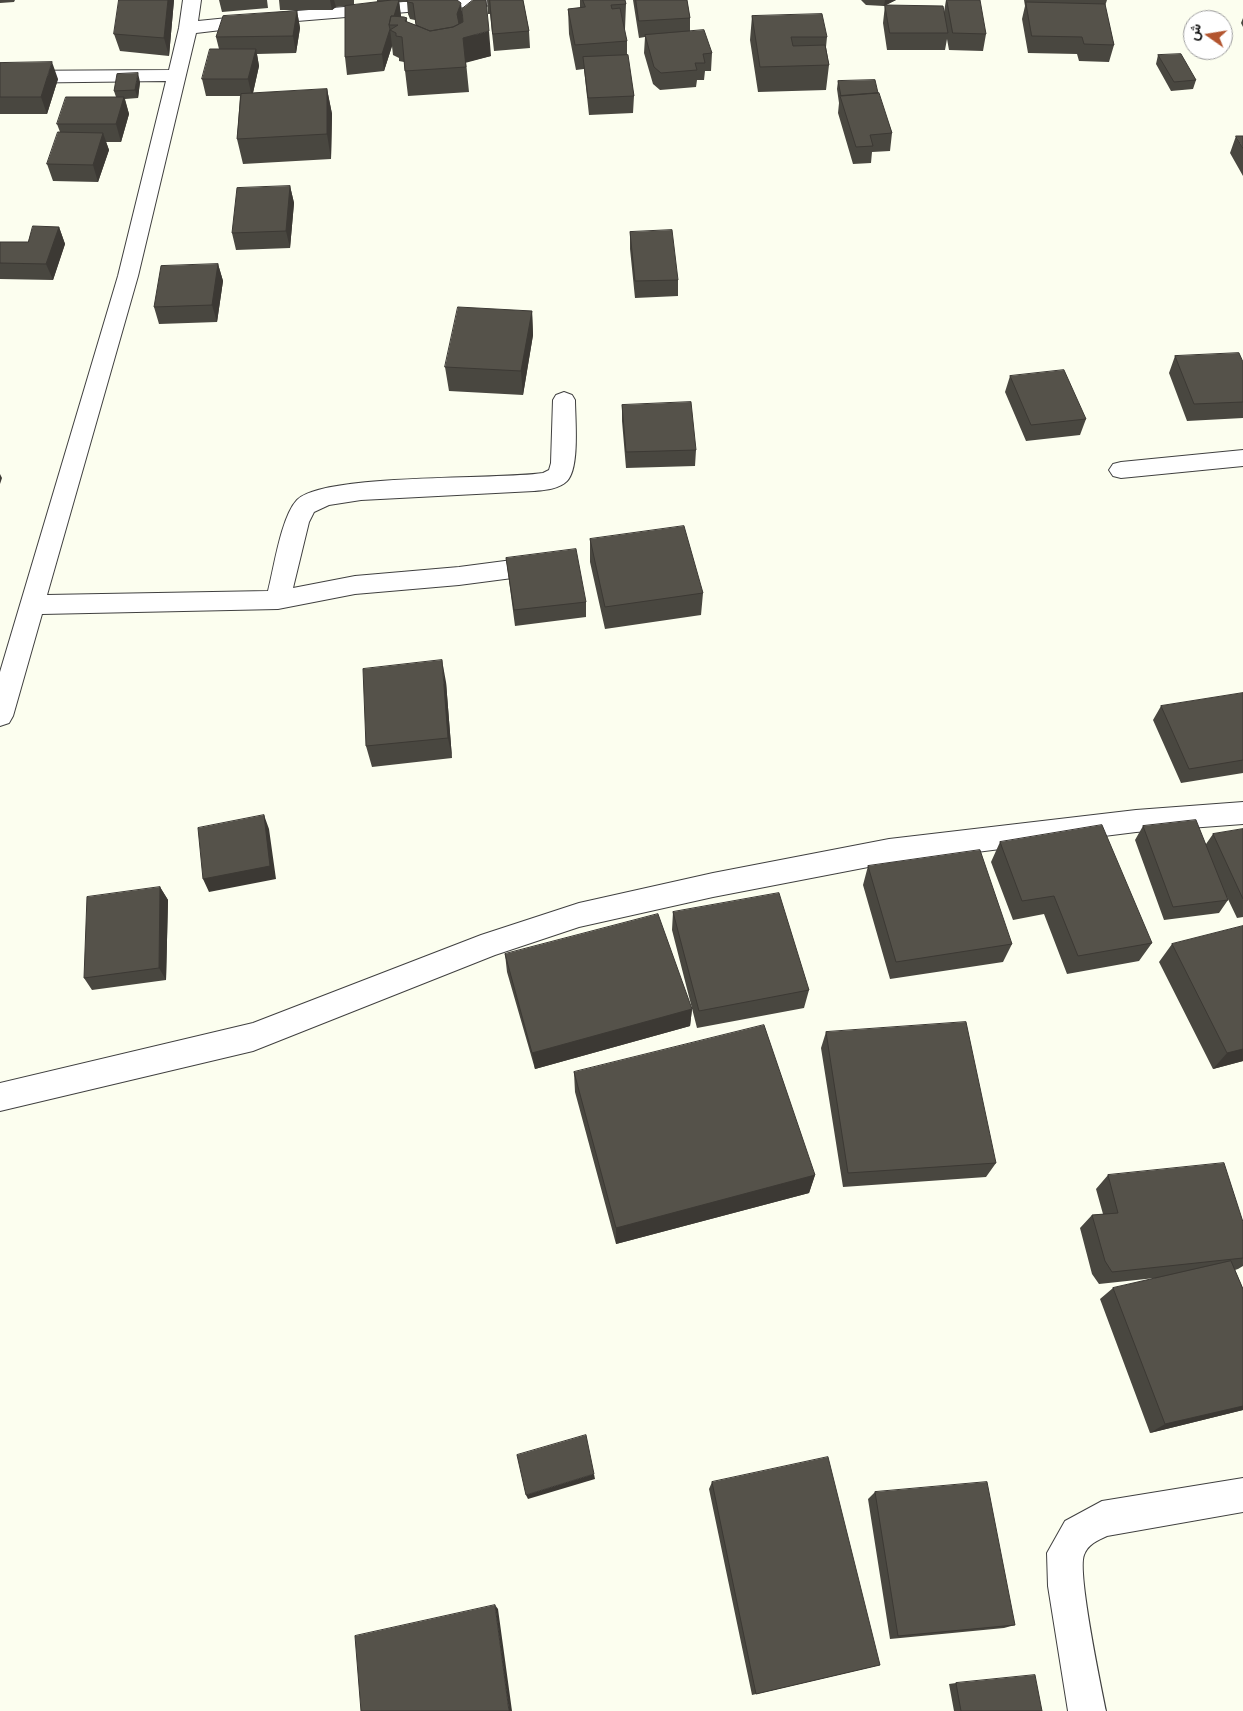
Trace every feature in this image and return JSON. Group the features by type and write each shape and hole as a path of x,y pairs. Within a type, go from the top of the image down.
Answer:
{"street":[{"path":"0,716 128,276 188,28 192,0"},
{"path":"188,28 297,16 493,0"},
{"path":"0,77 177,75"},
{"path":"278,600 297,522 306,506 324,497 362,491 548,481 559,475 563,463 564,400"},
{"path":"1121,470 1243,458"},
{"path":"31,605 278,600 355,585 459,576 543,565"},
{"path":"0,1097 253,1037 491,944 579,914 713,885 889,851 1136,820 1243,813"},
{"path":"1088,1711 1066,1586 1065,1553 1076,1533 1102,1519 1243,1495"}],"building":[{"path":"119,0 168,0 164,38 114,34"},
{"path":"399,0 394,16 391,16 390,29 382,54 345,57 345,6"},
{"path":"407,0 457,0 461,3 457,14 459,24 453,27 430,31 416,25 413,3"},
{"path":"473,0 486,0 489,31 463,38 466,67 405,71 402,37 396,36 396,33 390,30 398,25 389,25 391,16 407,18 405,21 430,31 453,27 463,22 462,9"},
{"path":"490,0 523,0 529,31 493,34"},
{"path":"583,0 625,0 626,4 611,5 612,9 620,8 627,41 575,45 568,9 585,7"},
{"path":"636,0 687,0 690,18 639,21"},
{"path":"947,0 980,0 986,34 953,33"},
{"path":"1026,2 1105,4 1114,45 1084,44 1082,37 1032,36"},
{"path":"885,5 943,6 948,33 890,33"},
{"path":"297,11 293,36 216,37 223,16"},
{"path":"822,14 827,37 791,37 793,46 825,45 829,65 760,67 752,16"},
{"path":"704,30 712,53 703,54 705,63 695,63 697,70 661,73 654,67 645,35"},
{"path":"210,49 256,49 248,79 202,79"},
{"path":"1181,54 1196,80 1174,82 1158,55"},
{"path":"628,55 634,96 588,98 583,57"},
{"path":"52,62 41,97 0,97 0,63"},
{"path":"138,73 135,90 114,91 117,74"},
{"path":"875,80 878,93 841,96 838,81"},
{"path":"327,89 327,134 237,139 241,94"},
{"path":"879,93 892,133 870,135 873,146 856,147 840,96"},
{"path":"66,97 124,97 116,124 57,124"},
{"path":"58,132 103,133 93,165 47,164"},
{"path":"1236,136 1243,136 1243,148"},
{"path":"290,186 286,231 232,233 237,188"},
{"path":"33,226 59,227 46,264 0,263 0,242 28,242"},
{"path":"672,230 678,280 635,281 630,232"},
{"path":"218,264 212,305 154,307 161,266"},
{"path":"458,307 532,311 521,371 445,367"},
{"path":"1239,353 1243,362 1243,402 1194,404 1175,356"},
{"path":"1064,370 1086,419 1031,425 1010,376"},
{"path":"691,402 696,450 626,452 622,405"},
{"path":"684,526 703,593 605,607 590,539"},
{"path":"576,549 586,602 514,610 506,558"},
{"path":"442,660 448,738 366,746 363,669"},
{"path":"1243,693 1243,760 1189,769 1161,706"},
{"path":"264,815 270,866 203,879 198,828"},
{"path":"1196,820 1228,900 1173,907 1143,826"},
{"path":"1102,825 1152,943 1078,956 1054,896 1022,901 1000,842"},
{"path":"1243,829 1243,899 1213,834"},
{"path":"980,850 1012,944 896,962 868,866"},
{"path":"160,887 159,968 84,978 87,897"},
{"path":"779,893 809,990 699,1011 673,912"},
{"path":"658,914 692,1009 532,1053 505,954"},
{"path":"1243,926 1243,1049 1227,1053 1172,944"},
{"path":"966,1022 996,1163 848,1173 826,1032"},
{"path":"764,1025 815,1175 616,1228 574,1072"},
{"path":"1224,1163 1243,1222 1243,1258 1112,1272 1105,1261 1092,1215 1118,1213 1108,1175"},
{"path":"1231,1261 1243,1289 1243,1406 1165,1424 1113,1288"},
{"path":"586,1435 594,1474 526,1495 517,1455"},
{"path":"828,1457 880,1665 756,1694 712,1482"},
{"path":"987,1482 1015,1625 898,1636 875,1492"},
{"path":"495,1605 509,1711 361,1711 355,1636"},
{"path":"1035,1675 1042,1711 961,1711 956,1683"}]}
